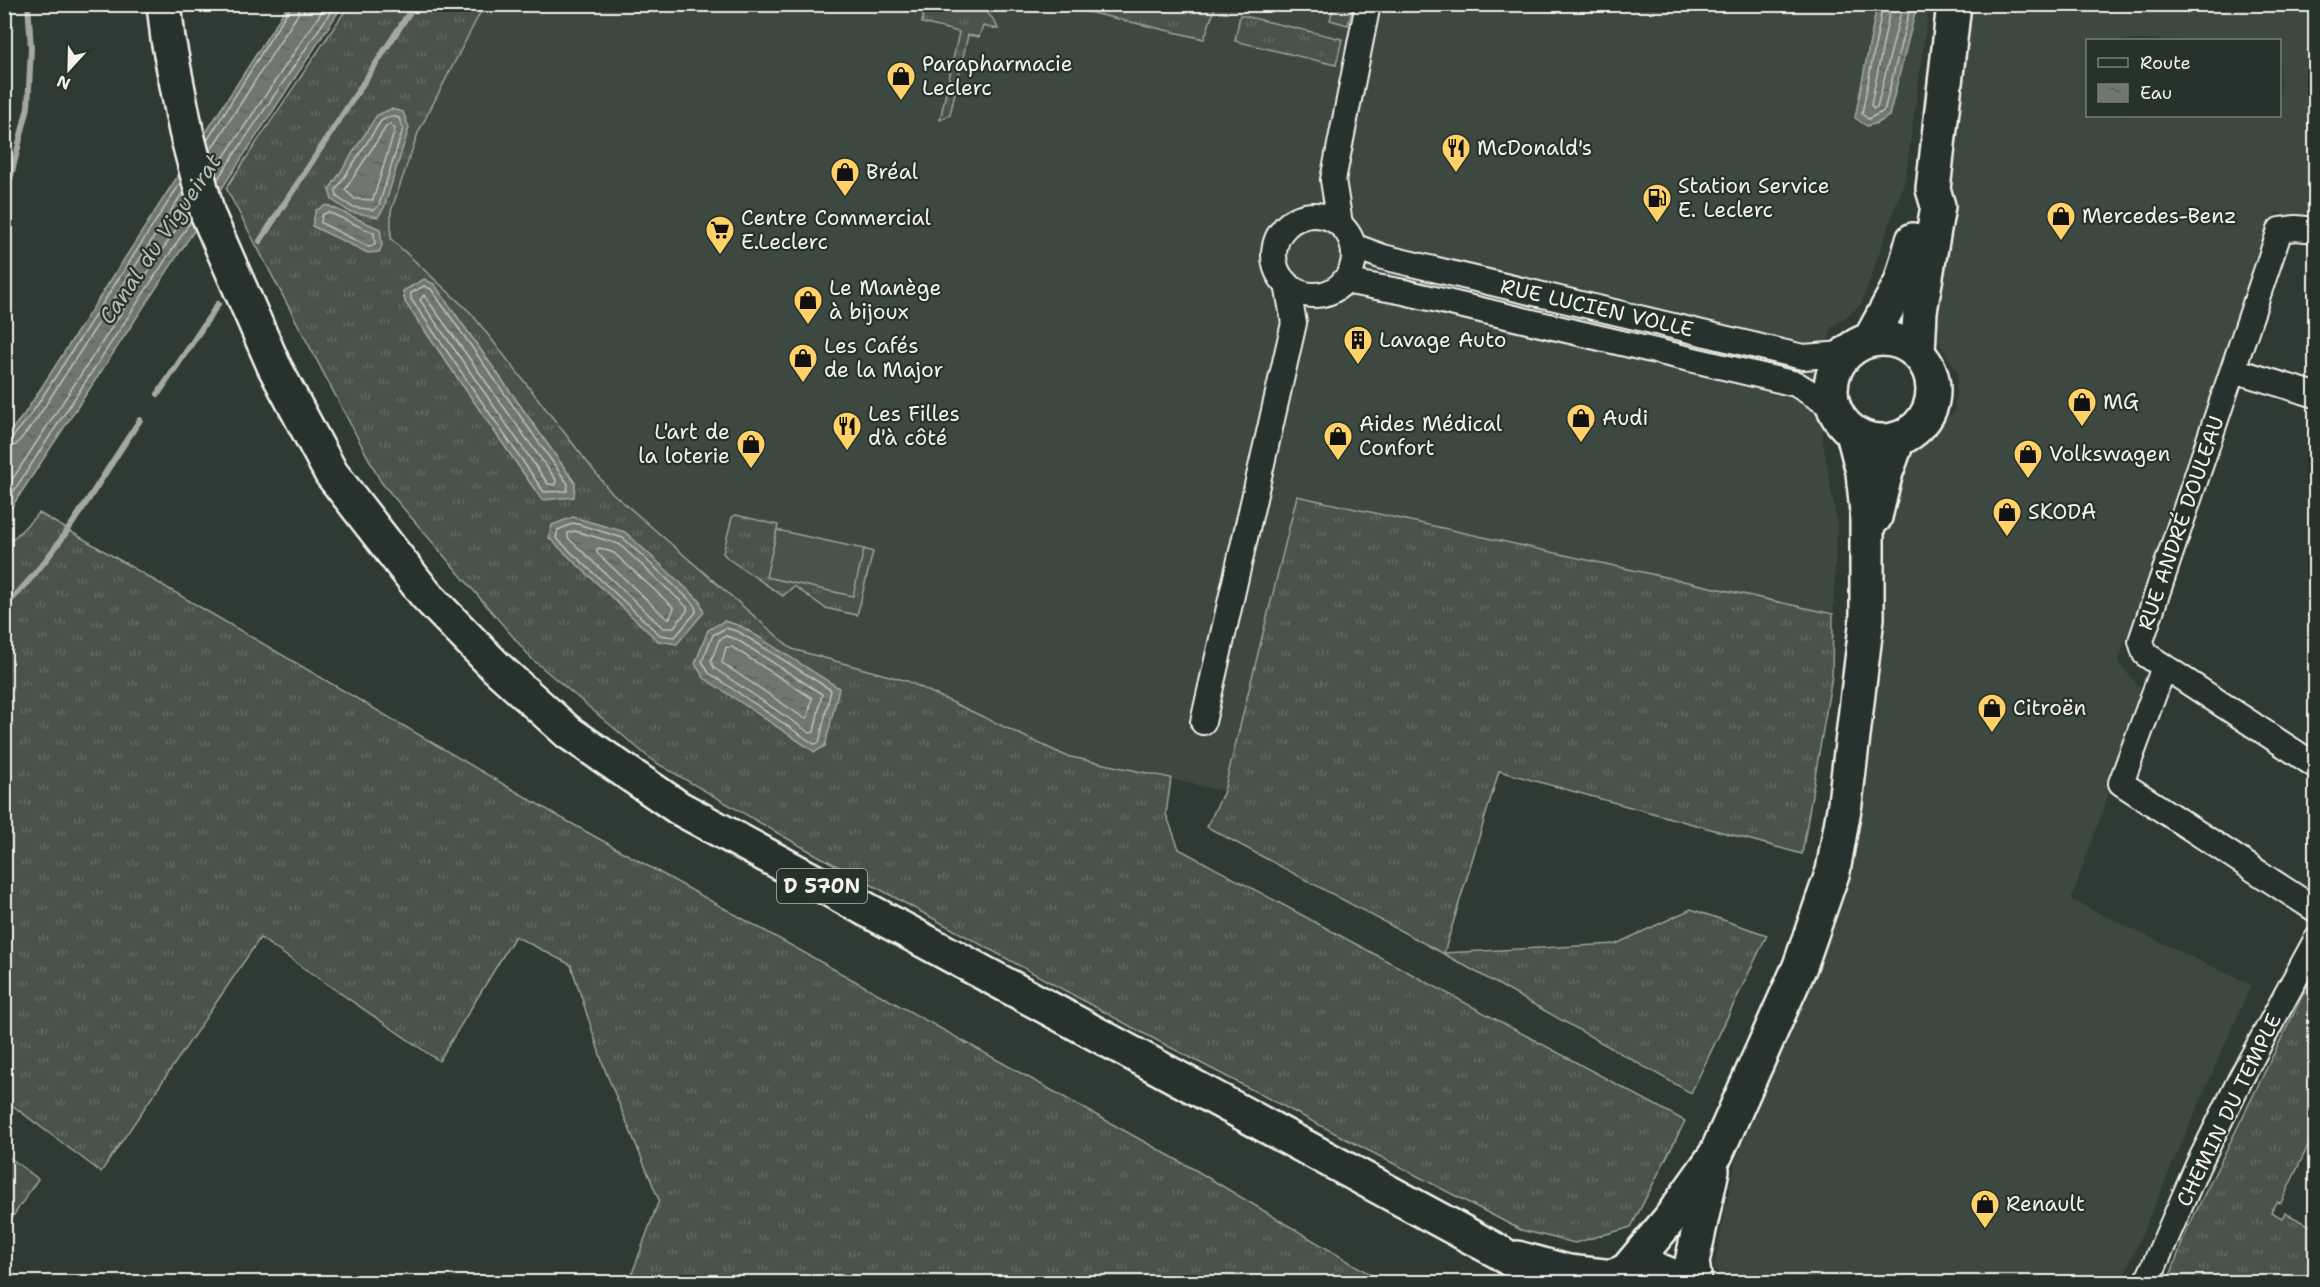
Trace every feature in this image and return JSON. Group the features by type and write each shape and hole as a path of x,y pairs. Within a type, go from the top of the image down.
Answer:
{"main road":[{"name":"D 570N","path":"164,4 168,39 186,130 208,215 274,366 331,473 426,595 496,667 568,732 679,808 1501,1253 1542,1282"},
{"path":"1918,353 1920,311 1938,206 1933,189 1954,4"},
{"path":"1857,347 1888,338 1904,343 1918,353 1931,375 1932,403 1925,419 1913,431 1898,439 1883,441 1867,439 1853,433 1841,421 1833,407 1831,379 1857,347 1901,283 1921,206 1933,189"},
{"path":"1695,1282 1694,1251 1716,1154 1800,966 1833,871 1845,803 1863,667 1868,560 1863,472 1853,433"},
{"path":"1868,560 1885,475 1898,439"},
{"path":"1615,1276 1669,1220 1716,1154"},
{"name":"D 570N","path":"1501,1253 1568,1272 1615,1276"},
{"path":"1615,1276 1645,1268 1662,1272 1680,1282"}],"street":[{"path":"1340,224 1333,180 1368,4"},
{"path":"1203,722 1294,323 1287,284 1279,273 1275,261 1275,247 1280,234 1289,224 1301,217 1333,180"},
{"path":"1294,323 1323,293 1344,281 1351,271 1353,246 1348,234 1340,224 1328,217 1314,215 1301,217"},
{"name":"RUE ANDRÉ DOULEAU","path":"2316,230 2296,228 2280,230 2141,641 2145,654 2316,766"},
{"name":"RUE LUCIEN VOLLE","path":"1353,246 1383,257 1803,357 1857,347"},
{"path":"1344,281 1404,292 1796,384 1833,407"},
{"path":"1287,284 1310,294 1323,293"},
{"path":"2233,370 2316,396"},
{"path":"2164,667 2121,783 2316,910"},
{"name":"CHEMIN DU TEMPLE","path":"2147,1282 2213,1136 2316,940"}],"shaded area":[{"path":"484,5 1929,5 1905,180 1861,305 1830,329 1822,436 1837,523 1833,614 1297,496 1224,791 1066,756 907,681 792,649 609,490 471,313 391,239 391,212 418,133"},
{"path":"1972,5 2315,5 2315,223 2276,212 2118,662 2144,693 2071,900 2251,985 2121,1282 1724,1282 1714,1267 1735,1162 1848,890 1883,639 1883,525 1903,457 1954,412 1958,373 1936,338 1946,183 1955,106"}],"green space":[{"path":"1216,4 1204,39 1058,5"},
{"path":"1334,4 1353,5 1348,25 1330,20"},
{"path":"349,5 484,5 418,133 391,211 391,239 471,313 609,490 792,649 907,681 1066,756 1171,778 1166,814 1179,849 1685,1121 1631,1227 1575,1243 1521,1230 1139,1031 795,843 653,761 532,659 381,482 226,188","holes":["434,284 575,483 574,496 542,500 405,302 403,291"]},
{"path":"925,5 958,5 978,8 987,13 998,29 983,26 979,37 968,35 950,115 940,120 959,32 922,23"},
{"path":"1240,15 1342,39 1336,65 1235,41"},
{"path":"1389,266 1796,360 1794,373 1388,279"},
{"path":"1297,496 1833,614 1832,676 1802,854 1499,771 1444,953 1616,944 1691,909 1767,935 1691,1093 1444,954 1207,827 1224,791"},
{"path":"39,513 558,816 1197,1171 1383,1282 629,1282 659,1200 605,1070 571,965 515,936 439,1061 260,938 101,1172 5,1100 5,547"},
{"path":"736,515 778,525 767,577 851,595 864,549 873,552 857,615 825,608 794,586 783,596 727,558 723,553 732,517"},
{"path":"777,530 864,549 853,596 766,577"},
{"path":"2315,970 2315,1131 2281,1203 2276,1202 2271,1212 2282,1218 2285,1213 2315,1228 2315,1282 2168,1282 2186,1232"},
{"path":"5,1154 38,1179 5,1228"}],"water":[{"name":"Canal du Vigueirat","path":"288,5 343,5 5,517 5,438 25,413"},
{"path":"1877,5 1917,5 1889,116 1878,123 1867,126 1855,118"},
{"path":"391,109 403,112 409,128 384,208 378,217 350,212 332,200 329,190 377,115"},
{"path":"327,205 380,229 382,245 379,252 368,253 312,226 316,210"},
{"path":"424,279 434,284 575,483 574,497 542,500 405,302 403,291"},
{"path":"573,517 625,532 700,601 704,612 677,644 658,641 549,538 552,525"},
{"path":"724,621 741,626 839,688 825,746 815,752 704,678 695,664 708,630"}],"waterway":[{"path":"4,204 28,107 31,48 28,4"},
{"path":"260,241 415,4"},
{"path":"158,394 218,304"},
{"path":"4,607 43,564 60,541 140,420"}],"place":[{"name":"Parapharmacie Leclerc","path":"901,102"},
{"name":"McDonald's","path":"1456,174"},
{"name":"Bréal","path":"845,198"},
{"name":"Station Service E. Leclerc","path":"1657,224"},
{"name":"Mercedes-Benz","path":"2061,242"},
{"name":"Centre Commercial E.Leclerc","path":"720,256"},
{"name":"Le Manège à bijoux","path":"808,326"},
{"name":"Lavage Auto","path":"1358,366"},
{"name":"Les Cafés de la Major","path":"803,384"},
{"name":"MG","path":"2082,428"},
{"name":"Audi","path":"1581,444"},
{"name":"Les Filles d'à côté","path":"847,452"},
{"name":"Aides Médical Confort","path":"1338,462"},
{"name":"L'art de la loterie","path":"751,470"},
{"name":"Volkswagen","path":"2028,480"},
{"name":"SKODA","path":"2007,538"},
{"name":"Citroën","path":"1992,734"},
{"name":"Renault","path":"1985,1230"}]}
